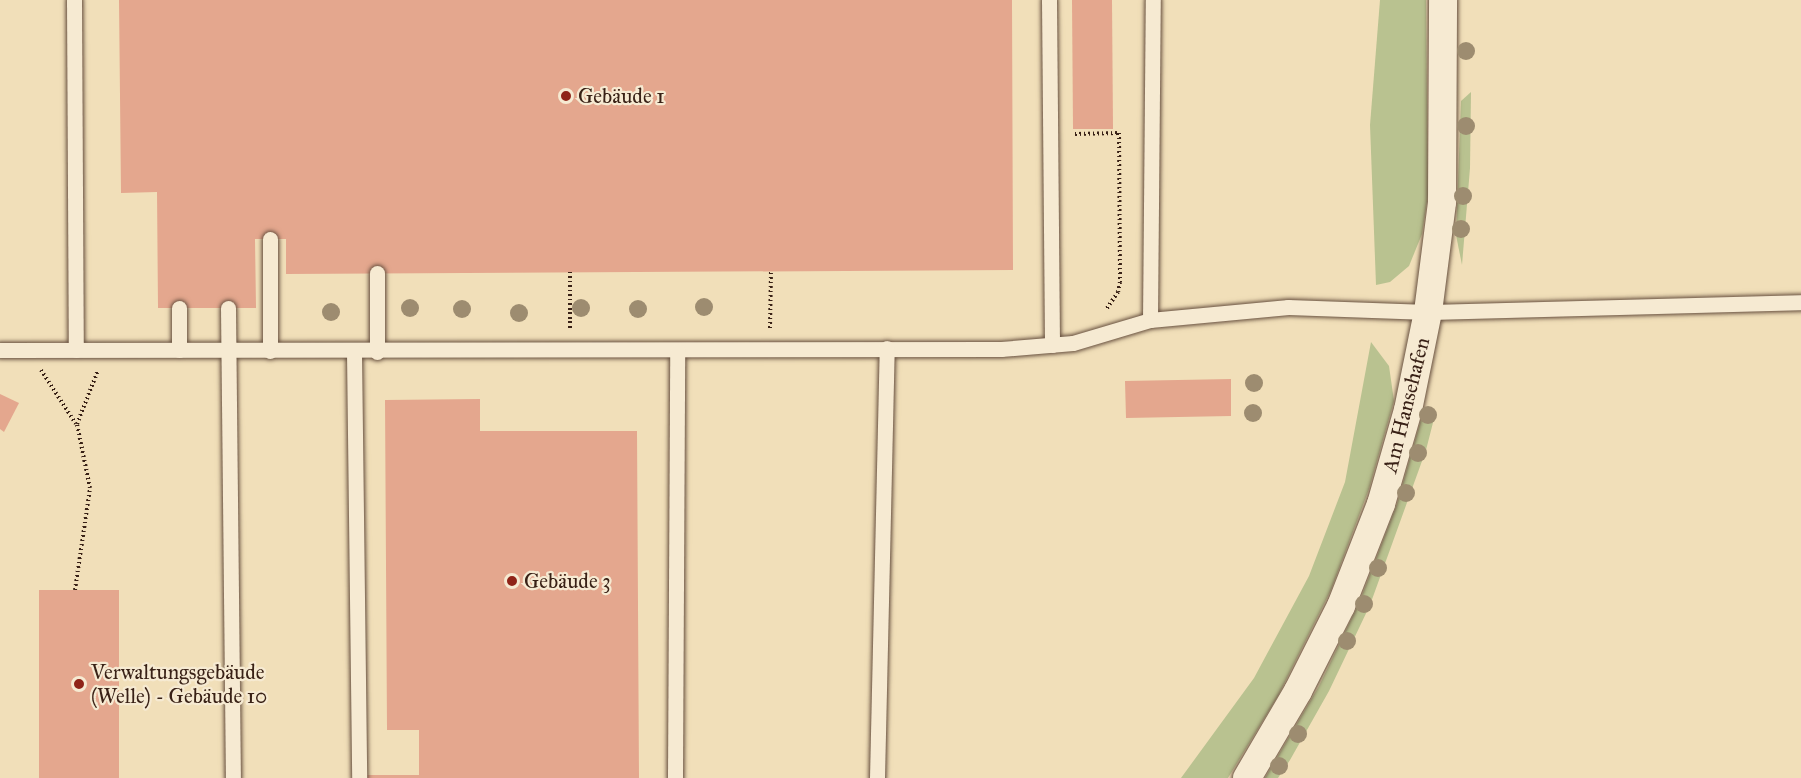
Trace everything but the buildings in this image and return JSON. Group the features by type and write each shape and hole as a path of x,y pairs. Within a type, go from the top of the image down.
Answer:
{"street":[{"name":"Am Hansehafen","path":"1247,778 1321,649 1359,563 1399,444 1428,312 1443,179 1443,0"}],"lane":[{"path":"74,0 76,350"},
{"path":"1049,0 1052,345"},
{"path":"1150,320 1153,0"},
{"path":"270,239 270,351"},
{"path":"377,273 377,352"},
{"path":"0,350 677,351 1052,345 1094,339 1150,320 1288,307 1428,312 1801,302"},
{"path":"179,308 179,350"},
{"path":"228,308 233,778"},
{"path":"877,778 887,348"},
{"path":"675,778 677,351"},
{"path":"354,352 359,778"}],"path":[{"path":"1075,134 1119,133 1120,282 1114,300 1099,315"},
{"path":"770,329 771,270"},
{"path":"570,272 570,330"},
{"path":"759,329 782,329"},
{"path":"559,331 581,330"},
{"path":"28,350 77,424 90,488 75,590"},
{"path":"77,424 98,374 100,351"}],"green space":[{"path":"1380,0 1426,0 1428,195 1422,234 1409,266 1390,282 1376,285 1370,125"},
{"path":"1471,92 1470,168 1462,265 1456,235 1461,101"},
{"path":"1371,342 1389,366 1394,401 1369,489 1331,590 1278,696 1228,778 1181,778 1254,678 1309,576 1345,482"},
{"path":"1424,409 1436,411 1426,450 1370,605 1329,691 1290,760 1278,778 1265,778 1319,686 1359,603 1397,504"}],"place":[{"name":"Gebäude 1","path":"566,96"},
{"name":"Gebäude 3","path":"512,581"},
{"name":"Verwaltungsgebäude (Welle) - Gebäude 10","path":"79,684"}]}
